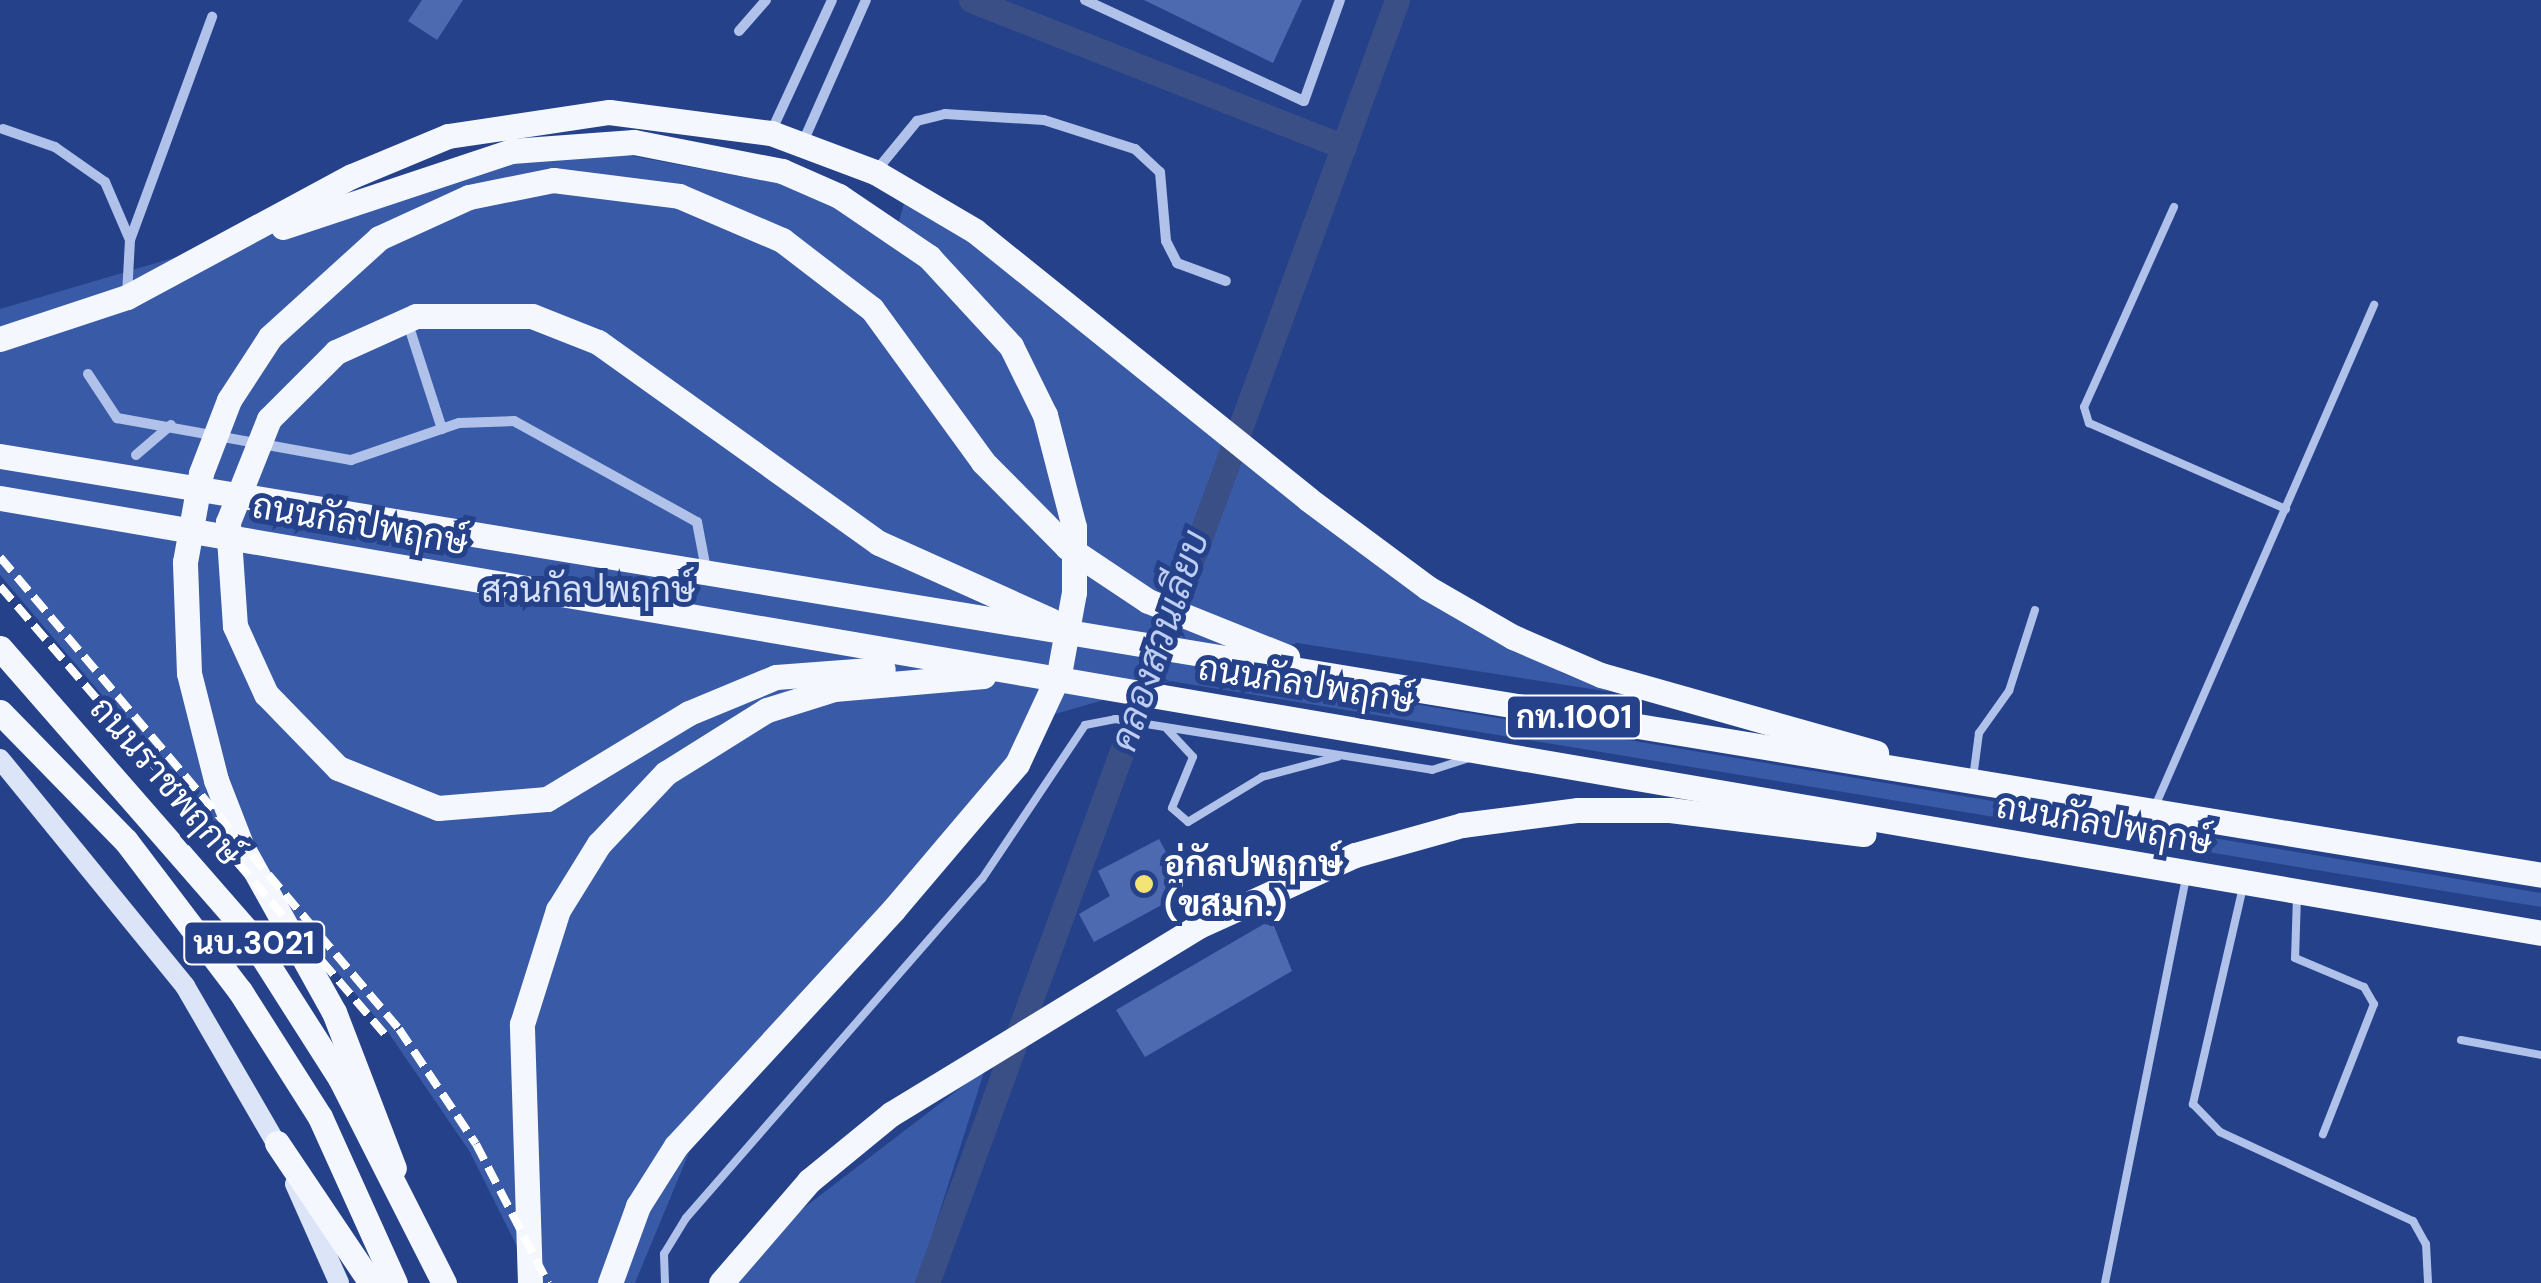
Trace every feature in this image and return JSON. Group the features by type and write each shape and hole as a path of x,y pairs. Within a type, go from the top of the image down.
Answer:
{"main road":[{"path":"0,339 127,297 222,250 352,176 504,123 609,112 771,133 875,172 975,231 1428,588 1575,666 1972,782"},
{"path":"222,250 482,158 612,141 692,148 782,171 839,196 929,257 1011,346 1045,415 1068,490 1074,592 1059,674 1017,764 894,910 676,1146 638,1206 610,1283"},
{"path":"428,1283 356,1060 216,780 190,673 185,562 201,472 229,400 270,337 379,238 469,197 553,180 679,196 733,214 830,272 905,348 1008,493 1067,548 1187,620 1394,687"},
{"path":"1023,673 776,677 689,712 546,799 438,808 338,768 266,694 234,626 228,522 262,429 336,352 416,316 532,316 598,342 917,565 1121,643"},
{"name":"ถนนกัลปพฤกษ์","path":"0,456 706,577 2152,813 2540,871"},
{"name":"ถนนกัลปพฤกษ์","path":"0,498 2541,932"},
{"name":"ถนนราชพฤกษ์","path":"0,648 245,929 340,1078 444,1283"},
{"path":"530,1283 522,1024 558,910 608,832 666,773 767,710 852,686 1023,673"},
{"name":"ถนนราชพฤกษ์","path":"0,712 126,841 240,991 320,1116 396,1283"},
{"name":"นบ.3021","path":"0,760 186,986 277,1143 340,1283"},
{"path":"720,1283 809,1181 1003,1041 1306,874 1407,838 1524,815 1670,810 2098,858"},
{"path":"277,1143 371,1283"}],"street":[{"path":"739,30 766,0"},
{"path":"771,133 832,0"},
{"path":"802,142 866,0"},
{"path":"1085,0 1304,102 1340,0"},
{"path":"127,297 130,240 212,17"},
{"path":"875,172 917,121 1044,120 1135,149 1160,172 1166,241 1178,263 1226,282"},
{"path":"3,129 55,147 105,182 130,240"},
{"path":"412,334 442,428"},
{"path":"88,374 110,416 352,460 442,428 525,424 677,506 704,536 706,577"},
{"path":"136,455 170,424"}],"lane":[{"path":"2174,207 2084,407 2089,422 2286,509"},
{"path":"2152,813 2374,305"},
{"path":"1972,782 1979,733 2009,691 2034,610"},
{"path":"664,1283 664,1254 705,1194 982,880 1077,732 1114,719 1440,770 1481,749"},
{"path":"1160,726 1193,756 1172,808 1188,822 1262,777 1342,756"},
{"path":"2105,1283 2187,874"},
{"path":"2244,883 2194,1104 2220,1132 2413,1221 2426,1244 2428,1283"},
{"path":"2298,892 2295,958 2364,988 2374,1004 2323,1134"},
{"path":"2461,1040 2541,1055"}],"green space":[{"name":"สวนกัลปพฤกษ์","path":"563,143 803,188 896,232 908,189 1312,495 1562,673 1611,692 1297,643 1211,670 2541,893 2541,907 1170,681 1041,718 703,1119 635,1283 535,1283 470,1152 388,1032 0,575 0,309"},
{"path":"985,1069 917,1283 733,1283 767,1236"}],"building":[{"path":"422,0 463,0 437,40 408,21"},
{"path":"1144,0 1302,0 1273,63"},
{"path":"1159,839 1187,891 1094,942 1079,914 1110,896 1098,871"},
{"path":"1264,924 1274,926 1292,971 1145,1057 1116,1010"}],"waterway":[{"path":"971,0 1344,147"},
{"name":"คลองสวนเลียบ","path":"927,1283 1397,0"}],"railway":[{"path":"0,557 399,1029 476,1144 548,1283"},
{"path":"0,586 388,1038"}],"place":[{"name":"อู่กัลปพฤกษ์ (ขสมก.)","path":"1144,884"}]}
